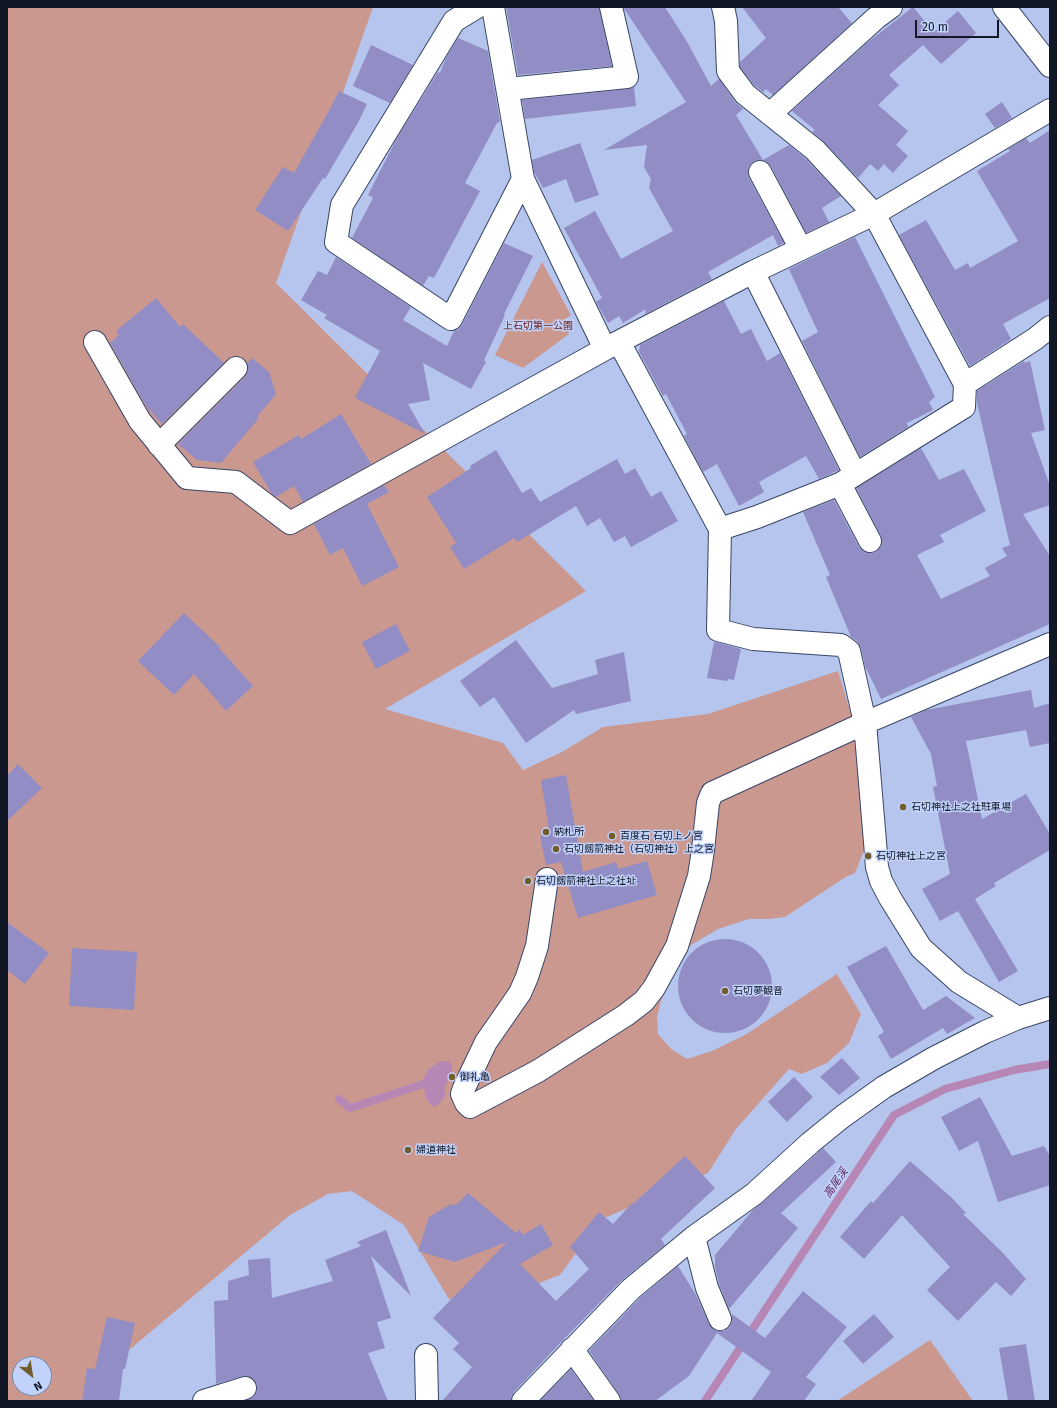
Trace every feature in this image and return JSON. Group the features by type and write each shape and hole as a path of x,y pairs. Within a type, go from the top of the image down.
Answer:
{"street":[{"path":"477,7 454,21 342,205 336,242 451,319 523,179"},
{"path":"493,7 523,179 612,345 720,528 718,630 754,639 841,645 849,651 865,723 880,836 878,867 881,880 890,898 921,948 959,982 1018,1018"},
{"path":"508,89 627,77 611,7"},
{"path":"720,528 757,517 848,479 964,407 965,384 874,214 815,150 745,94 728,71 726,21 723,7"},
{"path":"1004,7 1050,66"},
{"path":"770,114 878,11"},
{"path":"95,342 140,421 187,478 236,482 290,523 612,345 753,272 874,214 1050,110"},
{"path":"760,172 801,249"},
{"path":"753,272 848,479 870,541"},
{"path":"965,384 1035,339 1050,327"},
{"path":"159,445 236,368"},
{"path":"547,879 539,924 537,946 527,977 520,993 486,1042 464,1088 462,1094 466,1103 470,1107 538,1071 602,1031 644,1001 654,988 677,946 699,876 708,803 712,793 865,723 1050,644"},
{"path":"523,1401 631,1289 694,1237 754,1194 816,1138 842,1117 884,1086 934,1058 985,1032 1018,1018 1050,1008"},
{"path":"694,1237 707,1288 720,1319"},
{"path":"572,1349 609,1401"},
{"path":"426,1355 427,1401"},
{"path":"204,1401 245,1388"}],"green space":[{"path":"7,7 373,7 276,283 586,591 385,709 503,743 523,770 562,752 603,727 708,714 838,671 856,731 868,840 855,873 844,878 785,917 749,919 718,929 691,945 673,973 661,1001 657,1017 658,1034 671,1049 687,1059 712,1051 745,1035 837,974 861,1014 849,1043 827,1063 802,1074 789,1069 736,1129 708,1173 600,1220 560,1275 475,1307 449,1299 404,1225 352,1191 328,1194 290,1215 117,1360 96,1401 7,1401"},
{"name":"上石切第一公園","path":"542,262 571,315 562,321 569,334 523,368 495,355"},
{"path":"930,1340 973,1401 837,1401"}],"shaded area":[{"path":"440,1061 449,1061 452,1066 452,1072 444,1089 446,1094 441,1102 435,1107 430,1104 426,1098 422,1081 429,1069"}],"building":[{"path":"506,7 599,7 612,66 518,75"},
{"path":"624,7 665,7 686,40 711,86 719,79 735,102 743,109 736,115 763,160 789,145 806,159 841,196 822,208 829,222 806,233 771,166 767,162 761,160 754,161 749,166 749,178 784,243 778,246 773,235 708,272 712,279 645,314 646,309 623,323 619,316 608,323 596,302 602,298 564,228 595,211 621,259 673,231 649,188 651,179 644,167 647,145 604,150 686,102 625,10 625,13"},
{"path":"742,7 838,7 852,23 773,95 766,89 763,92 754,85 740,67 740,62 766,38"},
{"path":"913,7 934,32 958,11 976,33 941,64 923,45 889,75 899,85 878,105 908,131 896,145 908,156 893,173 884,164 878,171 870,164 858,178 824,142 812,132 815,130 792,111 867,43"},
{"path":"458,38 488,51 500,122 497,123 465,183 480,191 434,278 429,276 423,286 352,238 373,198 368,195 397,138 438,72 440,73 446,58"},
{"path":"371,45 413,65 390,103 353,86"},
{"path":"634,87 636,106 525,119 522,100 628,89"},
{"path":"339,91 367,104 359,121 325,179 323,178 288,231 255,210 283,167 294,173"},
{"path":"1002,102 1012,118 995,128 985,114"},
{"path":"1050,130 1050,298 1003,324 1011,339 970,366 899,235 926,220 955,270 968,263 970,268 1018,241 977,171 1010,151 1008,149 1026,138 1030,143"},
{"path":"580,143 599,195 575,203 566,179 543,188 534,172 532,160"},
{"path":"855,237 935,397 929,402 933,410 907,423 908,427 860,457 802,341 818,332 789,269"},
{"path":"504,243 533,256 504,314 505,315 484,360 486,362 471,389 423,363 430,400 408,404 425,434 355,398 380,351 324,318 327,315 301,300 318,271 327,275 336,257 411,307 403,320 447,346 454,331 458,330 462,325"},
{"path":"156,298 180,327 183,324 224,363 162,424 146,406 110,343 119,335 116,331"},
{"path":"724,301 741,334 751,329 767,361 780,353 839,470 819,479 806,456 759,482 764,492 739,506 717,464 703,472 684,436 687,434 666,394 663,396 639,352 640,345"},
{"path":"252,358 269,372 276,394 257,417 259,418 221,463 197,460 178,444 245,377 248,371 247,364"},
{"path":"1024,361 1025,363 1030,361 1045,430 1031,433 1050,486 1050,505 1023,514 1050,556 1050,624 881,699 865,666 861,648 857,641 851,637 826,577 830,575 803,512 834,500 859,547 864,552 876,552 881,547 881,536 856,488 921,448 939,480 964,469 986,511 940,535 944,542 917,555 941,599 990,576 985,568 1007,556 1002,548 1010,545 977,403 977,391"},
{"path":"341,414 371,464 303,502 294,486 276,497 272,494 253,462 299,435 301,439"},
{"path":"496,450 522,493 531,488 540,502 617,459 625,474 635,468 651,497 661,491 678,521 631,547 625,536 614,542 600,518 587,526 576,506 517,542 514,538 464,569 450,547 456,543 427,497 471,468 470,466"},
{"path":"384,485 389,492 367,504 399,567 362,586 343,548 330,555 314,524"},
{"path":"184,613 220,647 219,648 253,686 226,711 194,674 174,695 138,661"},
{"path":"396,624 410,651 376,669 362,642"},
{"path":"516,640 552,688 598,674 595,660 624,652 631,701 576,714 574,710 526,743 494,697 480,707 460,681"},
{"path":"714,642 741,649 734,680 728,679 727,681 707,678"},
{"path":"1031,690 1034,708 1050,703 1050,743 1030,747 1026,730 966,741 982,819 1026,794 1050,834 1050,850 994,883 996,886 975,899 1018,971 999,982 958,911 940,921 922,889 950,874 933,787 937,786 931,754 911,717 926,710"},
{"path":"18,764 42,788 7,821 7,776"},
{"path":"566,775 583,872 616,862 618,869 647,861 657,895 578,918 561,862 546,865 540,836 546,835 544,831 549,830 541,780"},
{"path":"7,922 49,953 25,984 7,970"},
{"name":"石切夢観音","path":"725,939 743,943 758,953 768,968 772,986 768,1004 758,1019 743,1029 725,1033 707,1029 692,1019 682,1004 678,986 682,968 692,953 707,943"},
{"path":"886,946 923,1010 946,996 975,1018 947,1034 943,1028 891,1059 878,1036 884,1032 847,967"},
{"path":"72,948 137,952 134,1010 69,1006"},
{"path":"842,1058 860,1078 839,1095 820,1077"},
{"path":"794,1077 813,1097 787,1122 768,1102"},
{"path":"980,1097 1012,1156 1044,1146 1050,1156 1050,1185 998,1202 978,1141 959,1151 941,1117"},
{"path":"823,1148 836,1162 781,1213 798,1228 729,1309 719,1284 715,1267 715,1255 753,1210"},
{"path":"685,1156 715,1188 661,1239 665,1245 622,1280 564,1339 514,1392 511,1401 442,1401 472,1367 453,1349 459,1343 433,1318 507,1242 455,1262 418,1251 429,1217 449,1205 457,1204 468,1193 516,1233 519,1229 523,1235 541,1224 553,1245 520,1264 556,1301 589,1269 570,1247 599,1212 613,1224 632,1203 633,1204"},
{"path":"910,1161 952,1198 966,1213 963,1214 1002,1252 1026,1279 1011,1296 996,1282 958,1321 927,1290 950,1267 902,1215 864,1259 840,1237 871,1201 873,1203"},
{"path":"386,1230 411,1296 371,1256 391,1318 377,1322 385,1348 368,1353 388,1401 245,1401 254,1397 257,1391 257,1384 253,1379 247,1376 242,1376 216,1384 214,1301 228,1300 228,1281 249,1275 248,1260 270,1258 272,1298 333,1281 325,1260 361,1246 357,1242"},
{"path":"678,1266 696,1295 709,1324 713,1329 718,1331 724,1331 730,1327 732,1314 765,1338 803,1291 847,1327 806,1377 816,1384 804,1401 751,1401 771,1372 717,1333 689,1376 655,1401 621,1401 619,1394 589,1351 640,1298"},
{"path":"874,1314 894,1337 863,1364 843,1341"},
{"path":"107,1317 135,1323 125,1369 123,1369 119,1401 82,1401 87,1368 95,1369"},
{"path":"1026,1344 1035,1401 1008,1401 999,1348"},
{"path":"571,1369 594,1401 540,1401"}],"waterway":[{"name":"高尾渓","path":"705,1401 894,1115 945,1089 1014,1070 1050,1064"},
{"path":"339,1099 350,1108 423,1084"}],"place":[{"name":"石切神社上之社駐車場","path":"903,807"},
{"name":"納札所","path":"546,832"},
{"name":"百度石 石切上ノ宮","path":"612,836"},
{"name":"石切劔箭神社（石切神社）上之宮","path":"556,849"},
{"name":"石切神社上之宮","path":"868,856"},
{"name":"石切劔箭神社上之社址","path":"528,881"},
{"name":"石切夢観音","path":"725,991"},
{"name":"御礼亀","path":"452,1077"},
{"name":"婦道神社","path":"408,1150"}]}
